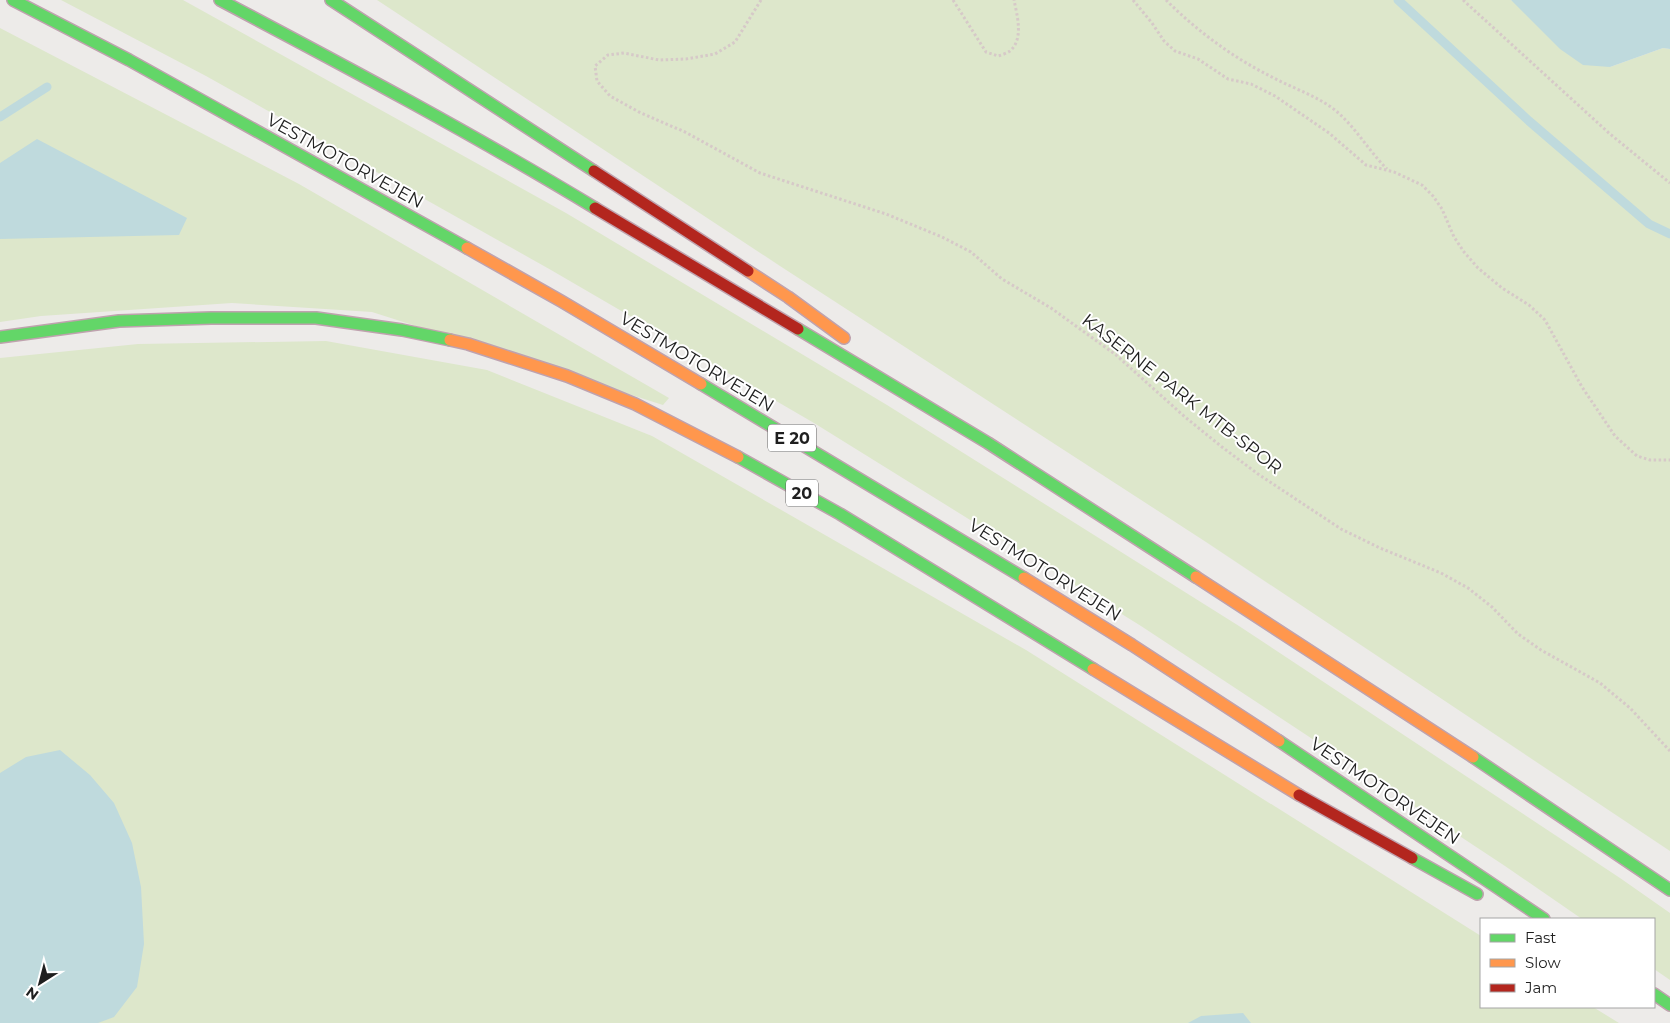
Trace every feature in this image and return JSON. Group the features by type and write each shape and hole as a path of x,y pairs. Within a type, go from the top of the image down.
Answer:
{"highway":[{"name":"VESTMOTORVEJEN","path":"14,0 129,60 561,301 958,536 1294,751 1543,918"},
{"path":"220,0 527,167 988,443 1519,786 1670,890"},
{"path":"331,0 779,292 852,344"},
{"name":"20","path":"0,337 119,321 211,318 316,318 402,330 468,344 567,376 635,404 762,470 865,530 1331,814 1489,900"},
{"path":"884,368 988,443"},
{"path":"1655,995 1670,1006"}],"path":[{"name":"KASERNE PARK MTB-SPOR","path":"761,0 735,42 715,54 677,60 659,60 624,54 608,55 596,66 597,81 610,96 686,132 760,172 886,214 942,237 971,252 1002,278 1051,308 1116,355 1185,417 1258,474 1341,529 1380,548 1441,573 1468,588 1492,607 1518,634 1541,650 1600,683 1630,708 1670,751"},
{"path":"953,0 986,52 998,56 1010,50 1017,40 1018,22 1014,0"},
{"path":"1133,0 1164,41 1175,51 1198,59 1228,79 1262,88 1311,119 1366,165 1388,170 1422,185 1442,209 1454,237 1478,268 1502,288 1530,305 1545,320 1582,387 1615,436 1637,456 1650,460 1670,460"},
{"path":"1166,0 1210,38 1247,64 1331,108 1350,124 1376,158 1388,170"},
{"path":"1463,0 1610,134 1670,183"}],"green space":[{"path":"61,0 183,0 566,213 887,405 1239,626 1670,913 1670,980 1655,970 1655,918 1581,918 1505,866 1141,626 814,423 551,270 206,76"},
{"path":"377,0 1511,0 1610,67 1663,48 1670,49 1670,851 1206,542 780,266"},
{"path":"0,28 299,184 669,398 663,405 372,312 232,303 41,316 0,322"},
{"path":"326,341 487,370 652,436 1026,650 1480,935 1480,1008 1595,1008 1619,1023 0,1023 0,358 138,344"}],"water":[{"path":"1511,0 1670,0 1670,49 1663,48 1610,67 1583,65 1560,49"},
{"path":"37,139 187,218 179,235 0,239 0,163"},
{"path":"60,750 90,775 114,803 132,843 141,887 144,944 137,987 114,1017 98,1023 0,1023 0,773 26,757"},
{"path":"1243,1013 1251,1023 1188,1023 1201,1016"}],"waterway":[{"path":"1398,0 1529,121 1649,224 1670,234"},
{"path":"0,117 47,87"}],"traffic: fast":[{"path":"13,0 129,60 467,248"},
{"path":"220,0 456,127 595,208"},
{"path":"331,0 594,171"},
{"path":"0,337 119,321 211,318 316,318 402,330 450,340"},
{"path":"798,329 988,443 1196,577"},
{"path":"701,384 1024,578"},
{"path":"738,457 840,514 1093,669"},
{"path":"1279,741 1543,918"},
{"path":"1473,757 1670,890"},
{"path":"1412,858 1477,894"},
{"path":"1655,995 1670,1005"}],"traffic: slow":[{"path":"467,248 701,384"},
{"path":"748,271 788,297 844,338"},
{"path":"450,340 567,376 635,404 738,457"},
{"path":"1196,577 1473,757"},
{"path":"1024,578 1132,645 1279,741"},
{"path":"1093,669 1299,795"}],"traffic: jam":[{"path":"594,171 748,271"},
{"path":"595,208 798,329"},
{"path":"1299,795 1412,858"}]}
